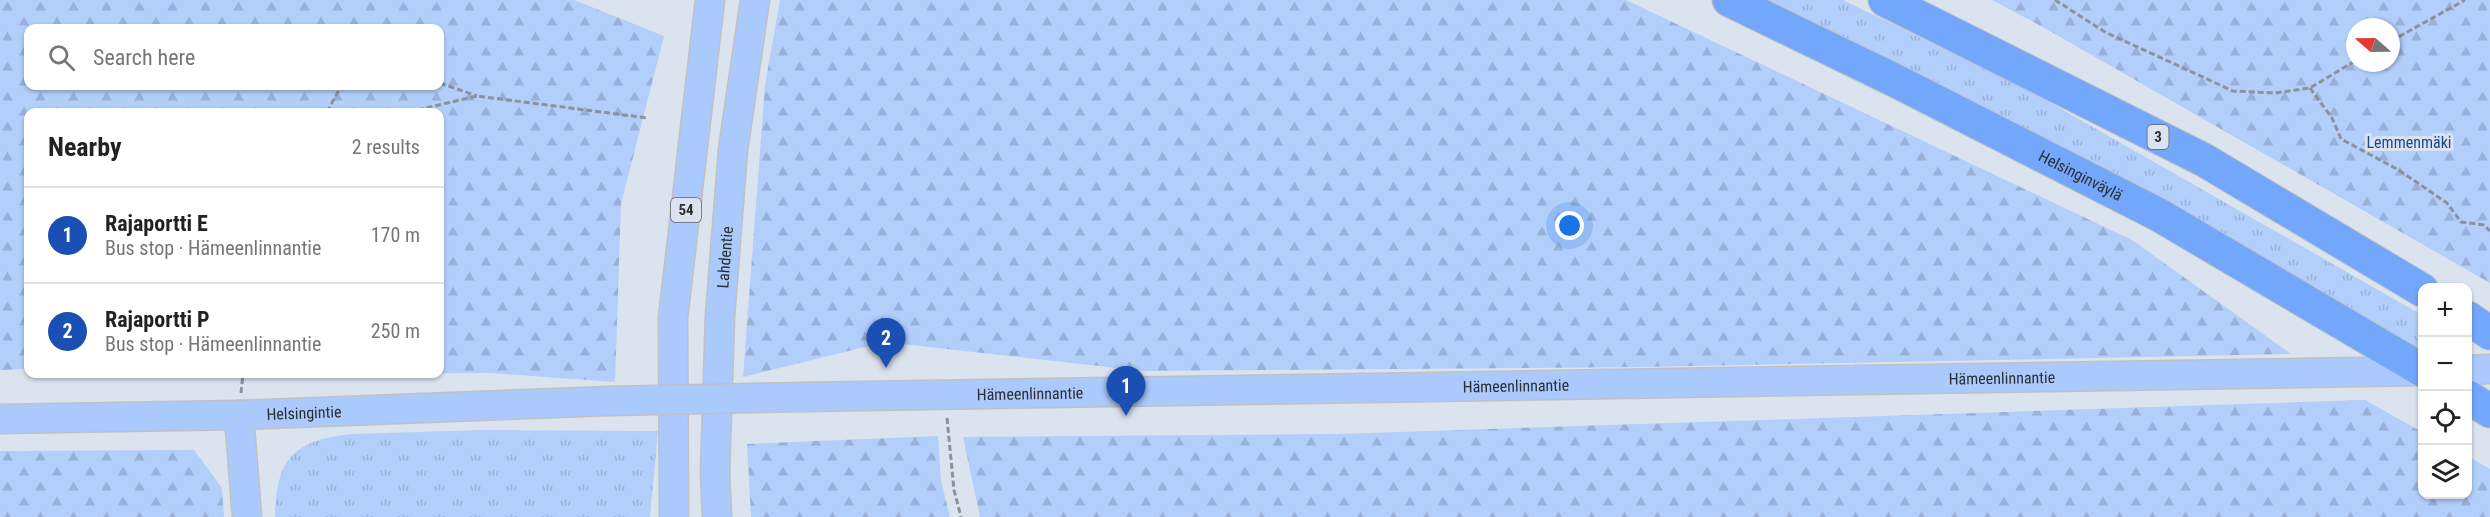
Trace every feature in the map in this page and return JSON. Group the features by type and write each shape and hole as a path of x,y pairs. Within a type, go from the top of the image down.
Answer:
{"highway":[{"name":"Helsinginväylä","path":"1729,0 1896,81 2159,215 2418,368"},
{"name":"3","path":"1885,0 2204,160 2418,288"},
{"path":"2472,321 2490,333"},
{"path":"2472,400 2490,411"}],"main road":[{"name":"54","path":"674,517 673,318 710,0"},
{"name":"Lahdentie","path":"717,517 715,473 720,316 733,150 755,0"},
{"path":"2472,370 2490,369"},
{"name":"Hämeenlinnantie","path":"610,401 945,394 2308,375 2418,370"},
{"name":"Helsingintie","path":"0,420 239,415 610,401"},
{"path":"239,415 247,517"}],"path":[{"path":"2055,0 2105,32 2233,91 2275,93 2310,88 2346,66"},
{"path":"2400,36 2465,0"},
{"path":"444,84 477,96 648,118"},
{"path":"2310,88 2332,118 2341,139 2397,169 2447,203 2461,222 2484,225 2490,231"},
{"path":"329,108 339,90"},
{"path":"426,108 477,96"},
{"path":"945,394 954,490 962,517"}],"green space":[{"path":"0,0 574,0 664,36 621,204 615,382 490,373 444,373 444,108 24,108 24,369 0,370"},
{"path":"780,0 1626,0 2132,240 2291,354 1642,367 1144,371 885,342 743,377 765,85"},
{"path":"1763,0 1843,0 2028,90 2418,313 2418,351 2015,122"},
{"name":"Lemmenmäki","path":"1992,0 2490,0 2490,283 2041,26"},
{"path":"2365,400 2418,430 2418,499 2472,499 2472,458 2490,469 2490,517 980,517 963,437 1339,434"},
{"path":"486,430 658,431 650,517 275,517 279,480 285,466 302,447 316,441 352,434"},
{"path":"938,436 941,481 950,517 751,517 747,444"},
{"path":"194,450 222,488 224,517 0,517 0,451"}],"place":[{"name":"Rajaportti P","path":"886,368"},
{"name":"Rajaportti E","path":"1126,416"}]}
